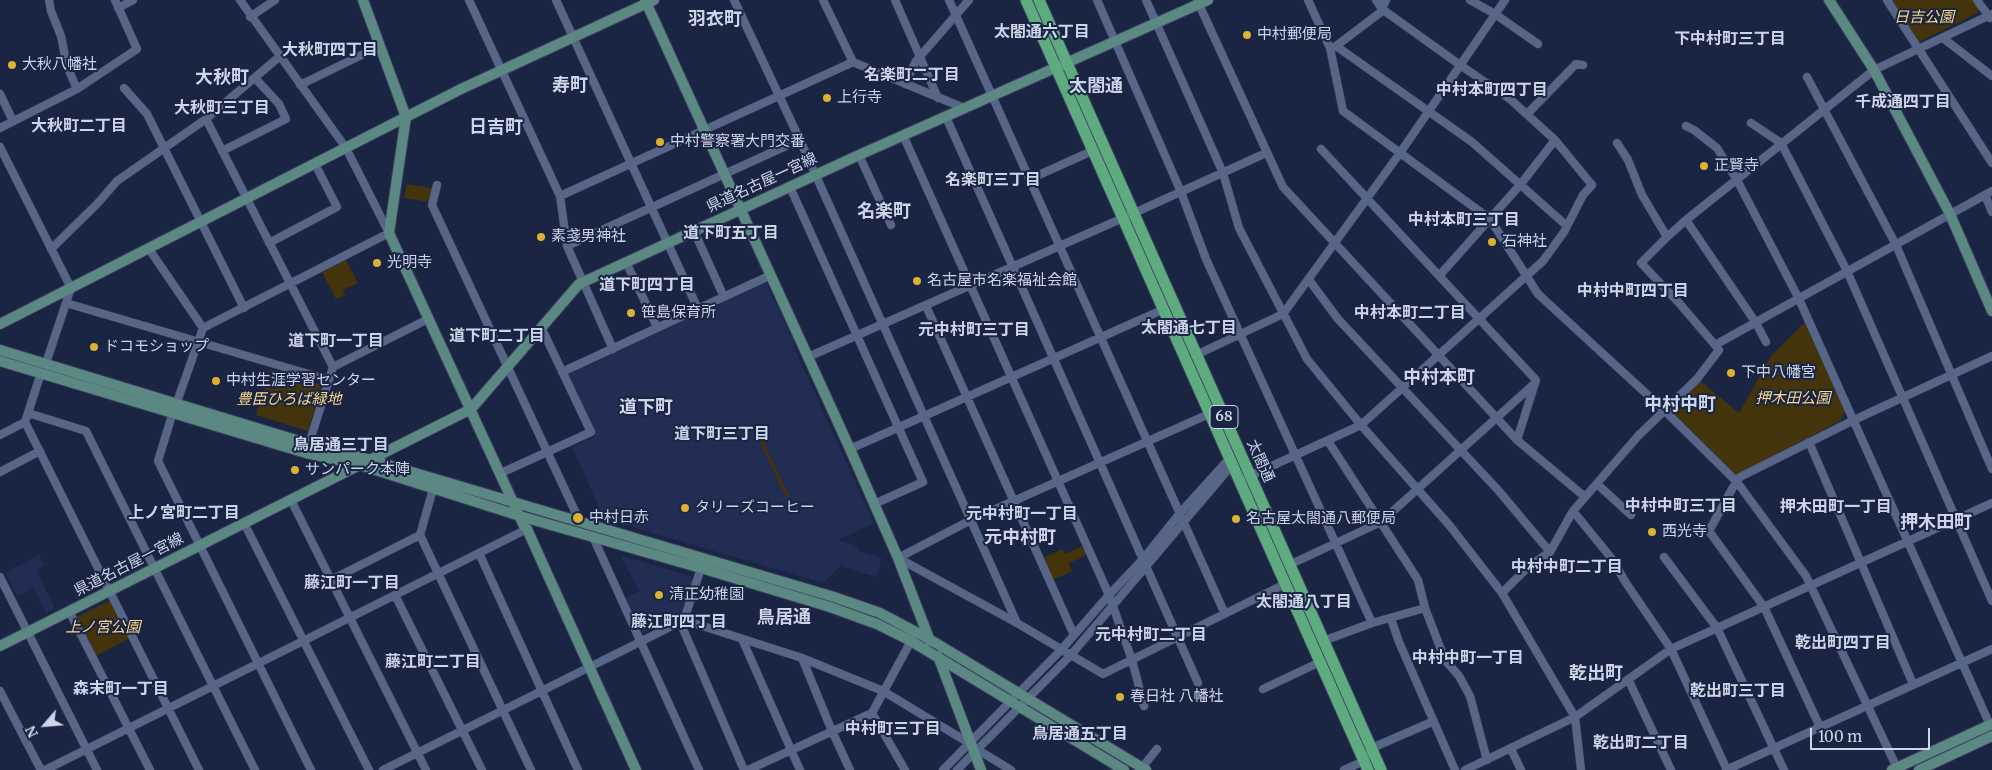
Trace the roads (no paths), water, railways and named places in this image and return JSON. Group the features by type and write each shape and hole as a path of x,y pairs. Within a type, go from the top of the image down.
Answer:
{"main road":[{"name":"太閤通","path":"1026,0 1062,65 1128,216 1196,354 1285,584 1366,765"},
{"name":"太閤通","path":"1038,0 1092,151 1128,216 1162,310 1231,462 1244,478 1289,564 1381,770"}],"street":[{"path":"49,0 51,11 61,36 67,66 77,89"},
{"path":"0,128 77,89 137,49 116,4 133,0"},
{"path":"240,0 250,17 346,148 389,233 501,473 636,770"},
{"path":"250,17 275,0"},
{"path":"363,0 406,117 389,233"},
{"path":"469,0 500,71 560,196 567,246 613,349"},
{"path":"556,0 698,309"},
{"path":"734,0 1017,622"},
{"path":"823,0 852,62 964,108"},
{"path":"895,0 938,98"},
{"path":"949,0 1225,614"},
{"path":"905,84 920,57 969,0"},
{"path":"1097,0 1181,192 1206,259 1372,623"},
{"path":"1146,0 1223,173 1239,228 1307,359 1361,425 1470,548 1502,593 1575,717 1581,770"},
{"path":"1308,0 1333,47 1343,111 1490,219 1538,294 1577,332 1621,369 1736,482 1806,576 1896,769 1991,724 1799,299 1738,180 1717,148 1686,126"},
{"path":"1244,478 1361,425 1543,261 1567,226 1583,195 1592,185 1555,140 1506,95 1460,66 1382,9 1376,0"},
{"path":"1333,47 1381,12 1386,0"},
{"path":"1470,0 1495,14 1538,44"},
{"path":"1196,354 1283,314 1400,153 1427,111 1505,0"},
{"path":"1887,0 1992,163"},
{"path":"1502,593 1529,566 1550,552 1573,511 1638,436 1697,379 1719,350 1679,303 1641,263 1666,237 1686,220 1874,70 1991,17 1978,0"},
{"path":"0,324 406,117 649,1 898,558 929,639 938,656 970,742 976,751 981,770"},
{"path":"1202,1 1282,187 1497,417 1516,440 1585,497"},
{"name":"県道名古屋一宮線","path":"0,646 470,409 579,284 859,155 1157,24 1202,1"},
{"path":"1833,1 1874,70 1950,214 1992,312"},
{"path":"1943,38 1992,76"},
{"path":"300,86 380,46"},
{"path":"1333,47 1472,142 1567,226"},
{"path":"52,249 117,181 206,119 279,57"},
{"path":"560,196 852,62"},
{"path":"1527,114 1576,64 1583,65"},
{"path":"1807,77 1896,244 1992,469"},
{"path":"222,150 286,119 279,104 255,78"},
{"path":"124,88 147,114 244,308"},
{"path":"0,94 14,122"},
{"path":"946,117 1198,683"},
{"path":"206,119 333,367 309,444"},
{"path":"1751,123 1781,143 1847,271 1992,601"},
{"path":"903,136 1109,595 1132,660 1144,706"},
{"path":"567,246 799,140"},
{"path":"1439,276 1520,185 1555,140"},
{"path":"1617,143 1628,160 1642,195 1666,237"},
{"path":"0,147 71,288 46,363"},
{"path":"1321,150 1536,380 1516,440"},
{"path":"1030,179 1092,151"},
{"path":"808,357 1266,153"},
{"path":"859,155 891,225"},
{"path":"269,244 337,207 315,164"},
{"path":"437,185 432,205 580,522"},
{"path":"790,187 923,482 874,504"},
{"path":"1715,345 1988,193 1992,212"},
{"path":"1686,220 1756,323 1766,342"},
{"path":"694,231 724,297"},
{"path":"311,770 158,462 203,328 389,233"},
{"path":"149,249 203,328"},
{"path":"626,262 657,328"},
{"path":"562,372 652,332 771,275"},
{"path":"1309,280 1338,319 1498,490 1550,552"},
{"path":"66,303 329,380"},
{"path":"926,306 1074,635"},
{"path":"850,450 1162,310"},
{"path":"333,367 428,319"},
{"path":"501,473 591,432 541,327"},
{"path":"0,350 46,363 306,453 360,465 520,516 830,607 877,624 910,641 1143,769 1156,749"},
{"path":"1820,727 1764,607 1709,531 1740,477 1854,420 1992,356"},
{"path":"0,361 41,374 175,407 371,460 834,597 880,613 929,639 1124,770"},
{"path":"0,435 25,422 41,374"},
{"path":"1289,564 1381,522 1535,382"},
{"path":"28,413 86,431 255,770"},
{"path":"898,558 970,520 1209,414"},
{"path":"25,422 199,770"},
{"path":"1328,441 1418,580 1425,608 1445,660 1460,676 1470,696 1487,760"},
{"path":"1809,442 1913,684"},
{"path":"0,472 40,451"},
{"path":"943,770 970,742 1070,656 1145,563 1180,514 1231,462"},
{"path":"957,770 976,751 1109,595 1145,563 1184,523 1231,462"},
{"path":"1596,484 1631,515"},
{"path":"434,489 420,535 531,770"},
{"path":"291,500 426,770"},
{"path":"1465,770 1575,717 1672,649 1992,503"},
{"path":"1573,511 1612,559 1626,583 1672,649 1727,770 1992,649"},
{"path":"244,523 369,770"},
{"path":"0,691 43,770 527,529"},
{"path":"331,580 420,535"},
{"path":"593,537 699,770"},
{"path":"479,553 578,770"},
{"path":"1664,557 1717,628 1784,770"},
{"path":"898,558 1017,622 1070,656 1103,674 1285,584"},
{"path":"701,568 682,621 746,770 872,713 910,641"},
{"path":"0,577 97,770"},
{"path":"395,595 482,770"},
{"path":"1323,641 1372,623 1425,608"},
{"path":"69,611 150,770"},
{"path":"1391,619 1399,642 1455,770"},
{"path":"383,770 682,621 802,658 883,691 970,742"},
{"path":"742,639 800,770"},
{"path":"802,658 850,770"},
{"path":"1263,689 1320,662"},
{"path":"1628,679 1671,770"},
{"path":"872,713 905,770"},
{"path":"1344,770 1366,765 1372,748 1434,722"},
{"path":"1919,770 1992,736"},
{"path":"1510,749 1521,770"},
{"path":"976,751 1011,770"}],"place":[{"name":"中村郵便局","path":"1247,35"},
{"name":"大秋八幡社","path":"12,65"},
{"name":"上行寺","path":"827,98"},
{"name":"中村警察署大門交番","path":"660,142"},
{"name":"正賢寺","path":"1704,166"},
{"name":"素戔男神社","path":"541,237"},
{"name":"石神社","path":"1492,242"},
{"name":"光明寺","path":"377,263"},
{"name":"名古屋市名楽福祉会館","path":"917,281"},
{"name":"笹島保育所","path":"631,313"},
{"name":"ドコモショップ","path":"94,347"},
{"name":"下中八幡宮","path":"1731,373"},
{"name":"中村生涯学習センター","path":"216,381"},
{"name":"サンパーク本陣","path":"295,470"},
{"name":"タリーズコーヒー","path":"685,508"},
{"name":"中村日赤","path":"578,518"},
{"name":"名古屋太閤通八郵便局","path":"1236,519"},
{"name":"西光寺","path":"1652,532"},
{"name":"清正幼稚園","path":"659,595"},
{"name":"春日社 八幡社","path":"1120,697"}],"district":[{"name":"羽衣町","path":"715,20"},
{"name":"太閤通六丁目","path":"1042,32"},
{"name":"下中村町三丁目","path":"1730,39"},
{"name":"大秋町四丁目","path":"330,50"},
{"name":"名楽町二丁目","path":"912,75"},
{"name":"大秋町","path":"222,78"},
{"name":"寿町","path":"570,86"},
{"name":"太閤通","path":"1096,87"},
{"name":"中村本町四丁目","path":"1492,90"},
{"name":"千成通四丁目","path":"1903,102"},
{"name":"大秋町三丁目","path":"222,108"},
{"name":"大秋町二丁目","path":"79,126"},
{"name":"日吉町","path":"496,128"},
{"name":"名楽町三丁目","path":"993,180"},
{"name":"名楽町","path":"884,212"},
{"name":"中村本町三丁目","path":"1464,220"},
{"name":"道下町五丁目","path":"731,233"},
{"name":"道下町四丁目","path":"647,285"},
{"name":"中村中町四丁目","path":"1633,291"},
{"name":"中村本町二丁目","path":"1410,313"},
{"name":"太閤通七丁目","path":"1189,328"},
{"name":"元中村町三丁目","path":"974,330"},
{"name":"道下町二丁目","path":"497,336"},
{"name":"道下町一丁目","path":"336,341"},
{"name":"中村本町","path":"1439,378"},
{"name":"中村中町","path":"1680,405"},
{"name":"道下町","path":"646,408"},
{"name":"道下町三丁目","path":"722,434"},
{"name":"鳥居通三丁目","path":"341,445"},
{"name":"中村中町三丁目","path":"1681,506"},
{"name":"押木田町一丁目","path":"1836,507"},
{"name":"上ノ宮町二丁目","path":"184,513"},
{"name":"元中村町一丁目","path":"1022,514"},
{"name":"押木田町","path":"1936,523"},
{"name":"元中村町","path":"1020,538"},
{"name":"中村中町二丁目","path":"1567,567"},
{"name":"藤江町一丁目","path":"352,583"},
{"name":"太閤通八丁目","path":"1304,602"},
{"name":"鳥居通","path":"784,618"},
{"name":"藤江町四丁目","path":"679,622"},
{"name":"元中村町二丁目","path":"1151,635"},
{"name":"乾出町四丁目","path":"1843,643"},
{"name":"中村中町一丁目","path":"1468,658"},
{"name":"藤江町二丁目","path":"433,662"},
{"name":"乾出町","path":"1596,674"},
{"name":"森末町一丁目","path":"121,689"},
{"name":"乾出町三丁目","path":"1738,691"},
{"name":"中村町三丁目","path":"893,729"},
{"name":"鳥居通五丁目","path":"1080,734"},
{"name":"乾出町二丁目","path":"1641,743"}],"park label":[{"name":"日吉公園","path":"1924,18"},
{"name":"押木田公園","path":"1793,399"},
{"name":"豊臣ひろば緑地","path":"289,400"},
{"name":"上ノ宮公園","path":"103,628"}]}
